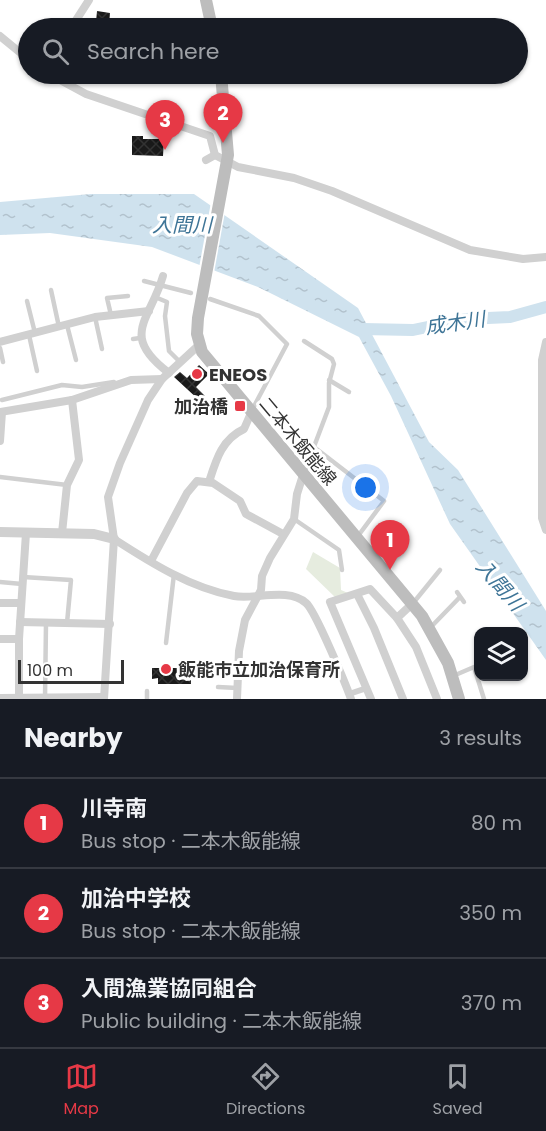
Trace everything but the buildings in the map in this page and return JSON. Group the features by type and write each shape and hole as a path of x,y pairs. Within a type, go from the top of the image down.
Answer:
{"main road":[{"path":"206,0 210,18"},
{"path":"199,345 198,325 204,285 226,166 228,133 222,84"},
{"name":"二本木飯能線","path":"199,345 205,359 430,628 452,676 459,699"}],"street":[{"path":"77,18 89,0"},
{"path":"0,36 18,51"},
{"path":"73,84 106,101 210,136 215,156 226,166 315,184 470,250 523,259 546,257"},
{"path":"206,160 215,156"},
{"path":"161,280 136,339 165,376"},
{"path":"0,342 95,317 149,311"},
{"path":"546,342 542,360 542,518 546,530"},
{"path":"0,698 104,698 114,539 108,497 139,418 165,376 199,345"},
{"path":"0,441 1,412 72,400 131,380 165,376"},
{"path":"62,533 67,485 79,460 72,400"},
{"path":"209,482 221,451 231,436 244,429 251,413"},
{"path":"237,699 239,651 244,620 257,597 265,569 283,534 294,519 297,494 303,475"},
{"path":"151,561 192,484 209,482 240,501 246,514 283,534"},
{"path":"0,532 94,534 114,539 174,574 220,593 249,598 267,595 302,600 309,606 350,697 367,688"},
{"path":"18,698 19,639 26,533"},
{"path":"371,699 330,602 370,589 397,618 416,647 437,699"},
{"path":"357,594 374,628 403,699"},
{"path":"0,603 21,603"},
{"path":"397,618 412,604"},
{"path":"20,622 110,624"},
{"path":"0,639 19,639"}],"lane":[{"path":"144,281 161,280 191,293"},
{"path":"51,290 76,360"},
{"path":"111,315 107,298 128,296"},
{"path":"155,297 167,302 165,316 169,351 180,362"},
{"path":"210,298 259,316 287,344 251,413"},
{"path":"27,301 37,372"},
{"path":"95,317 102,349"},
{"path":"303,475 329,407 330,380 334,364 332,359 304,341"},
{"path":"0,348 3,362"},
{"path":"2,400 62,385 82,387 131,380"},
{"path":"330,380 349,392"},
{"path":"314,447 384,501 356,538"},
{"path":"0,477 67,485"},
{"path":"294,519 339,550 342,570"},
{"path":"412,604 440,570"},
{"path":"166,643 174,574"},
{"path":"0,582 71,580 67,623"},
{"path":"430,628 462,599 457,592"},
{"path":"45,698 46,623"},
{"path":"452,676 474,667 483,699"},
{"path":"218,687 237,687"},
{"path":"147,691 147,699"}],"shaded area":[{"path":"313,552 340,568 341,590 348,593 336,598 306,569"}],"water":[{"name":"入間川","path":"91,194 194,194 358,308 429,442 458,470 546,611 546,660 528,634 528,627 523,627 450,524 391,396 359,337 258,287 152,247 50,233 0,235 0,202"}],"pier":[{"path":"211,202 225,212 214,273 199,268"}],"waterway":[{"name":"成木川","path":"362,329 413,330 466,319 510,317 546,307"}],"place":[{"name":"加治中学校","path":"223,143"},
{"name":"入間漁業協同組合","path":"165,150"},
{"name":"ENEOS","path":"197,374"},
{"name":"加治橋","path":"240,406"},
{"name":"川寺南","path":"390,570"},
{"name":"飯能市立加治保育所","path":"166,669"}]}
